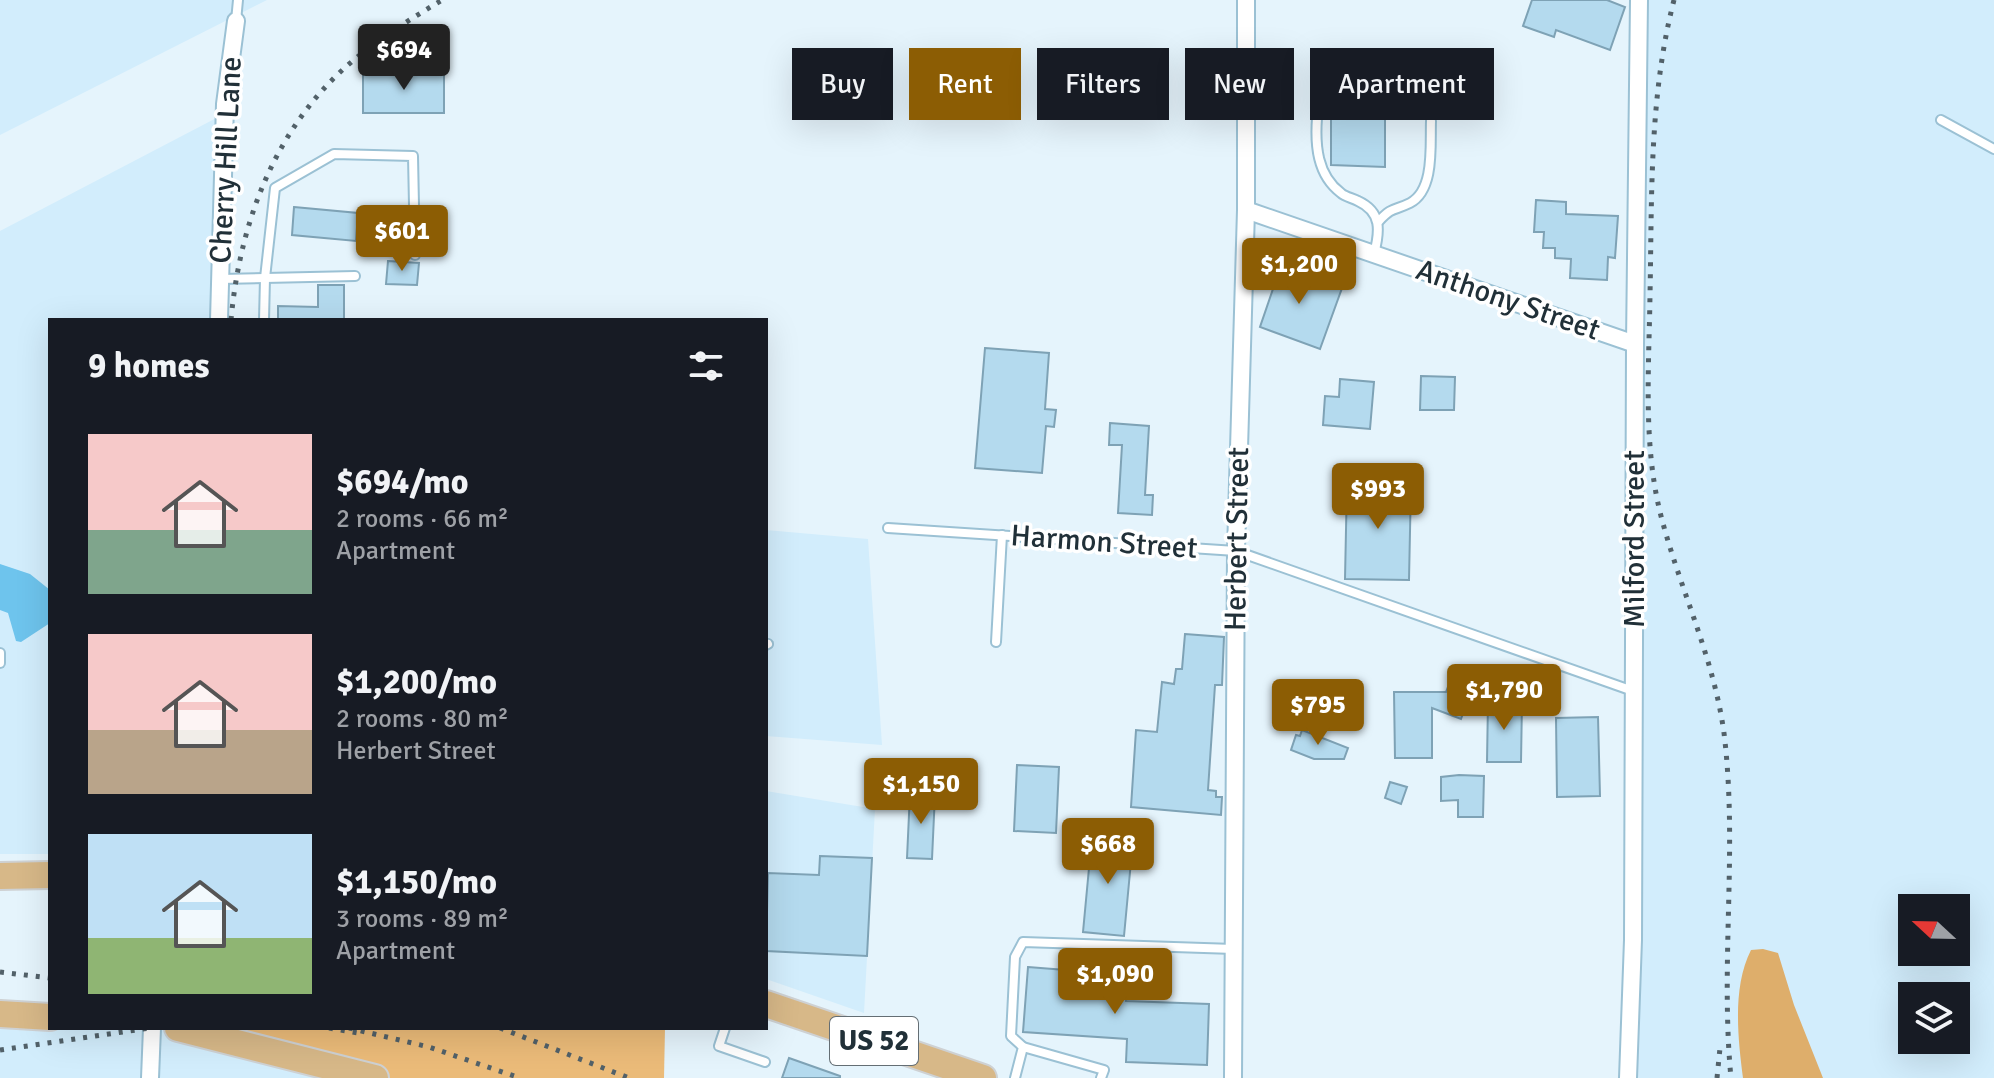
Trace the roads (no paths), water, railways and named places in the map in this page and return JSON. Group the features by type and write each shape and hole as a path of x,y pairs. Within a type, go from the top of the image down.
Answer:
{"main road":[{"path":"0,876 48,875"},
{"name":"US 52","path":"768,1005 950,1073 983,1078"},
{"path":"0,1014 48,1017"},
{"path":"186,1030 375,1078"}],"street":[{"name":"Herbert Street","path":"1233,1078 1236,551 1246,210 1246,0"},
{"name":"Milford Street","path":"1628,1078 1633,940 1639,0"},
{"name":"Cherry Hill Lane","path":"219,318 225,104 236,21"},
{"name":"Anthony Street","path":"1246,210 1635,344"},
{"path":"150,1078 152,1030"}],"lane":[{"name":"Cherry Hill Lane","path":"236,21 238,0"},
{"path":"1317,120 1315,145 1325,176 1341,194 1370,207 1379,221"},
{"path":"1941,120 1994,149"},
{"path":"1374,254 1379,221 1391,208 1409,203 1421,194 1428,175 1431,121"},
{"path":"264,318 265,278 275,188 334,154 413,156 415,255"},
{"path":"220,279 355,276"},
{"name":"Harmon Street","path":"888,528 1236,551 1633,691"},
{"path":"996,642 1002,535"},
{"path":"0,653 0,663"},
{"path":"1101,1078 1104,1070 1023,1047 1011,1036 1015,957 1023,942 1234,949"},
{"path":"724,1030 719,1046 765,1062"},
{"path":"1015,1078 1023,1047"}],"water":[{"path":"0,564 30,574 48,588 48,624 21,642 16,641 8,613 0,610"}],"railway":[{"path":"231,318 241,254 250,221 261,190 292,131 311,103 346,67 385,36 442,0"},
{"path":"1674,0 1660,73 1653,147 1649,432 1660,512 1704,648 1724,733 1729,819 1727,992 1731,1078"},
{"path":"0,972 48,978"},
{"path":"0,1050 136,1030"},
{"path":"341,1030 358,1033"},
{"path":"357,1030 429,1047 520,1078"},
{"path":"505,1030 629,1078"},
{"path":"1717,1078 1720,1048"}]}
